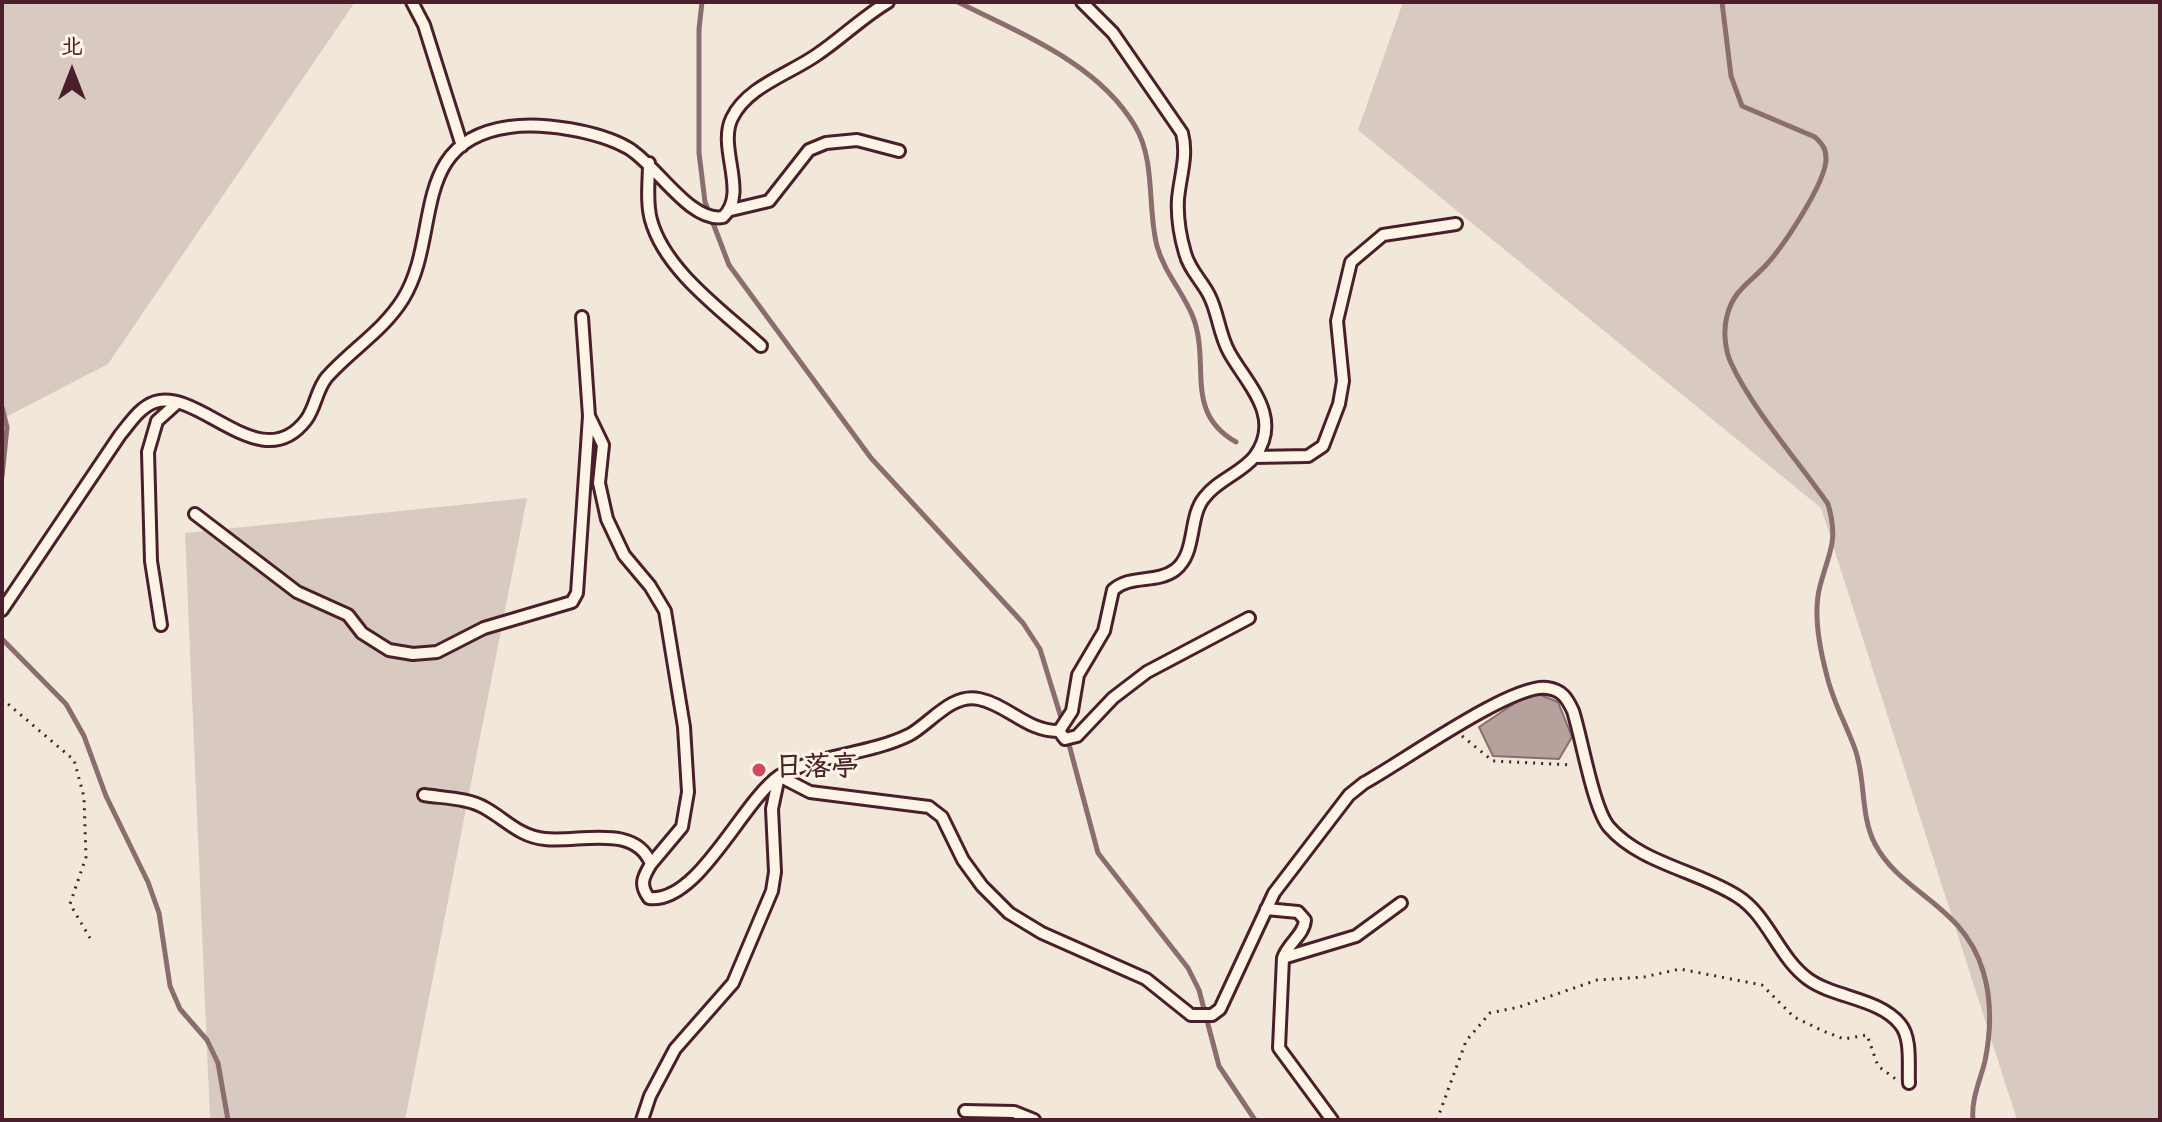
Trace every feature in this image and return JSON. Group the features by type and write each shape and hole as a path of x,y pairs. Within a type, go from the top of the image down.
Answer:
{"lane":[{"path":"412,2 424,25 462,146"},
{"path":"731,210 733,195 726,144 728,129 739,106 760,88 818,55 858,19 888,2"},
{"path":"1082,2 1113,33 1182,133 1185,146 1178,198 1185,256 1208,293 1227,349 1259,396 1263,430 1254,457"},
{"path":"2,610 142,409 156,402 177,403 252,438 280,437 306,420 324,380 374,335 404,297 415,273 434,182 442,167 462,146 488,131 512,126 540,128 609,140 628,148 649,163 702,215 723,217 731,210 769,201 809,150 826,143 857,140 899,151"},
{"path":"649,163 651,219 661,242 684,273 761,346"},
{"path":"1059,731 1072,711 1078,675 1104,631 1113,590 1129,580 1161,576 1175,570 1185,559 1200,502 1211,489 1254,457 1316,453 1333,427 1343,381 1337,321 1351,262 1383,235 1456,224"},
{"path":"195,514 297,592 348,615 362,633 377,644 413,654 437,652 484,628 572,602 577,593 589,416 582,317"},
{"path":"161,625 151,561 148,452 157,421 177,403"},
{"path":"589,416 603,445 599,483 607,519 624,555 650,586 665,611 684,727 688,792 682,827 651,864 642,880 643,890 649,898 660,899 676,892 714,854 763,788 779,776 814,762 906,737 954,703 969,699 988,703 1037,728 1059,731 1065,739 1077,736 1113,698 1147,672 1249,618"},
{"path":"779,776 810,792 929,807 942,817 972,873 1009,913 1042,933 1146,979 1191,1015 1212,1015 1220,1009 1266,909 1349,795 1454,729 1525,690 1548,688 1567,698 1589,766 1597,804 1607,825 1622,839 1738,896 1791,965 1809,980 1899,1022 1906,1034 1909,1083"},
{"path":"642,1120 650,1096 675,1049 733,983 772,891 775,872 772,809 779,776"},
{"path":"424,795 474,803 538,839 625,839 647,853 651,864"},
{"path":"1283,958 1356,936 1401,903"},
{"path":"1266,909 1298,912 1305,920 1305,928 1288,945 1283,958 1279,1048 1332,1120"},
{"path":"965,1111 1014,1112 1034,1120"}],"path":[{"path":"2,699 74,760 84,797 86,857 70,904 90,938"},
{"path":"1454,729 1493,761 1589,766"},
{"path":"1437,1120 1466,1041 1490,1013 1519,1007 1597,980 1644,977 1680,969 1762,985 1794,1017 1823,1031 1844,1039 1867,1035 1878,1066 1896,1080 1909,1083"}],"shaded area":[{"path":"2,2 355,2 108,364 2,419"},
{"path":"1403,2 2160,2 2160,1120 2017,1120 1821,508 1358,130"},
{"path":"527,498 405,1120 210,1120 185,533"},
{"path":"1538,694 1558,702 1572,737 1559,759 1493,756 1479,727 1521,699"}],"waterway":[{"path":"702,2 699,29 699,153 705,202 729,265 871,458 1023,623 1040,649 1063,724"},
{"path":"958,2 1056,52 1079,68 1101,85 1135,126 1149,169 1157,246 1164,265 1189,308 1198,335 1204,402 1209,416 1220,430 1236,442"},
{"path":"1722,2 1731,76 1742,106 1815,137 1823,146 1826,158 1820,182 1784,243 1734,299 1726,322 1727,352 1751,399 1828,504 1833,537 1818,596 1818,631 1830,686 1858,761 1870,833 1886,861 1900,876 1961,930 1974,948 1983,971 1988,993 1989,1027 1973,1120"},
{"path":"2,407 7,427 2,477"},
{"path":"2,639 66,704 84,736 106,796 148,882 159,913 170,986 180,1009 207,1040 218,1063 228,1120"},
{"path":"1067,737 1098,853 1188,968 1199,990 1219,1066 1255,1120"}],"place":[{"name":"日落亭","path":"759,770"}]}
